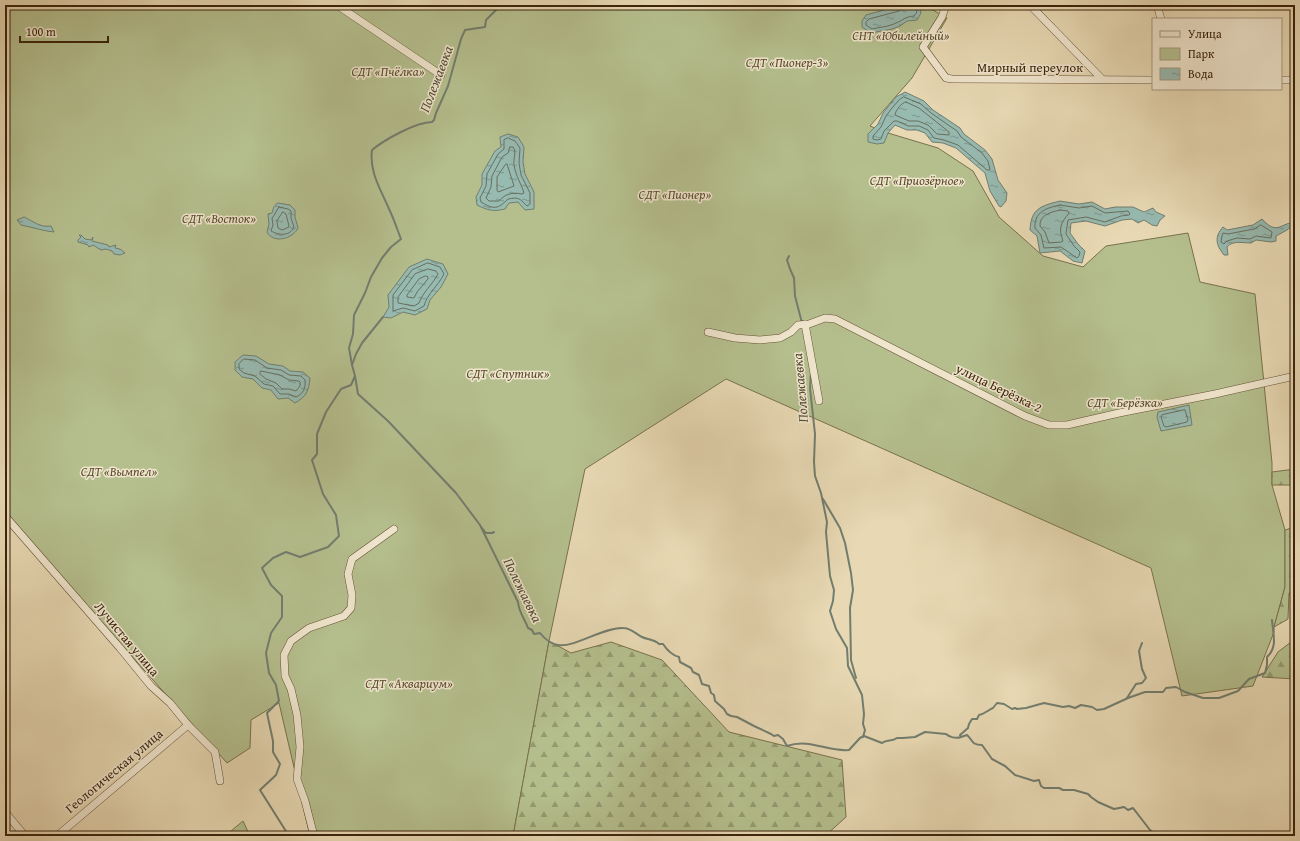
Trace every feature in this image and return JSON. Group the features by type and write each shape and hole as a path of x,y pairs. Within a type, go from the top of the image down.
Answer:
{"street":[{"path":"337,5 441,75"},
{"name":"Мирный переулок","path":"946,5 942,17 923,47 946,78 1152,80"},
{"path":"1030,5 1102,79"},
{"path":"1157,5 1161,18"},
{"path":"1282,80 1295,80"},
{"name":"улица Берёзка-2","path":"708,332 736,338 760,340 780,338 791,332 798,325 825,318 840,321 1025,416 1049,425 1067,425 1295,376"},
{"path":"805,324 819,401"},
{"name":"Лучистая улица","path":"5,516 120,648 151,686 170,703 188,725 215,752 220,781"},
{"path":"314,836 305,801 297,780 300,747 297,715 291,689 285,676 284,655 291,641 309,628 344,616 351,608 352,595 348,574 352,559 394,529"},
{"name":"Геологическая улица","path":"57,836 188,725"},
{"path":"5,812 25,836"}],"green space":[{"path":"5,5 924,5 947,18 912,78 870,126 938,148 973,171 999,217 1043,256 1083,267 1106,246 1188,233 1200,282 1255,294 1272,463 1272,485 1285,530 1285,587 1274,632 1253,686 1182,696 1151,568 726,379 585,469 549,641 513,836 310,836 279,703 251,720 250,748 227,763 5,514"},
{"path":"1295,469 1295,485 1272,485 1272,472"},
{"path":"1295,527 1295,592 1289,593 1288,619 1274,627 1285,587 1285,530"},
{"path":"1295,639 1295,679 1262,677 1278,652"},
{"path":"549,641 571,653 611,642 662,660 729,732 842,760 846,817 825,836 513,836"},
{"path":"243,821 250,836 225,836"}],"water":[{"path":"915,5 920,8 921,13 917,20 907,21 892,29 871,33 862,27 862,21 866,15 891,8"},
{"path":"905,92 924,101 933,110 960,128 964,134 985,150 992,159 998,180 1007,193 1006,201 1001,207 990,191 985,173 956,148 943,143 932,142 925,133 917,130 907,130 895,125 888,133 884,143 877,144 868,142 868,134 878,124 883,113 896,97"},
{"path":"508,134 518,137 524,147 523,162 525,174 534,192 534,209 525,210 518,202 509,203 505,209 497,210 487,209 477,205 476,197 482,185 482,174 495,151 501,147 500,137"},
{"path":"1060,201 1079,204 1092,202 1105,209 1115,207 1133,207 1144,212 1153,208 1156,212 1165,216 1160,220 1157,226 1144,220 1138,223 1132,219 1122,220 1105,226 1086,221 1071,223 1070,233 1085,251 1082,263 1073,261 1060,251 1040,253 1037,236 1030,230 1032,217 1038,210 1042,207"},
{"path":"278,203 290,205 295,210 298,228 292,235 283,239 274,238 267,232 269,224 268,214 272,213 274,207"},
{"path":"24,217 40,225 51,226 54,232 21,225 17,220"},
{"path":"1262,219 1267,224 1276,228 1295,223 1287,230 1276,236 1276,241 1271,242 1256,240 1251,243 1232,243 1227,247 1228,255 1224,255 1219,248 1217,241 1218,234 1223,227 1227,230 1253,225"},
{"path":"79,235 85,239 91,240 93,237 92,241 108,245 109,247 116,245 115,248 120,249 125,253 120,255 114,254 112,251 106,249 101,250 93,245 89,247 88,245 78,242 81,237"},
{"path":"427,259 443,264 448,274 441,287 430,300 427,309 415,315 403,312 391,318 383,317 389,307 388,295 409,267"},
{"path":"243,355 256,356 269,364 283,366 290,371 303,372 310,378 309,387 306,393 295,403 288,398 278,399 271,390 262,388 253,379 242,377 235,370 235,362"},
{"path":"1189,405 1192,425 1161,431 1157,417 1158,412"}],"waterway":[{"name":"Полежаевка","path":"352,365 349,348 353,334 354,315 371,277 382,258 391,247 401,239 374,173 372,166 372,150 400,132 418,125 432,122 434,120 448,86 461,39 465,30 485,27 486,20 500,5"},
{"name":"Полежаевка","path":"789,256 787,260 794,278 795,296 802,323"},
{"name":"Полежаевка","path":"289,836 260,790 276,775 280,764 273,752 273,741 267,713 279,701 276,685 269,673 266,653 271,633 282,617 282,596 271,585 262,568 273,558 286,552 300,557 328,547 339,536 336,515 323,494 312,460 317,454 317,434 326,412 341,389 351,385 355,376 352,365 356,354 362,343 383,317"},
{"name":"Полежаевка","path":"811,371 810,388 815,434 815,476 821,493 827,522 826,532 830,576 834,590 830,611 836,629 847,648 848,666 862,695 864,714 863,724 865,730 863,737"},
{"name":"Полежаевка","path":"355,376 358,394 388,421 456,493 480,525 518,602 528,628 532,630 534,634 540,633 553,643 565,645 581,641 607,631 626,628 642,637 655,641 659,644 663,644 670,652 679,657 680,662 691,668 693,672 699,675 702,684 709,686 711,693 714,695 715,701 727,714 737,717 774,736 778,735 783,739 787,746 795,744 811,744 833,749 849,750 860,738 864,736 882,743 897,738 915,737 925,732 946,734 959,738 961,737 960,735 968,728 972,719 977,719 979,715 993,708 997,703 1004,704 1012,709 1026,708 1044,703 1075,708 1081,705 1092,707 1097,710 1104,709 1145,692 1163,692 1166,688 1176,687 1185,692 1203,698 1219,698 1238,691 1249,679 1265,673 1267,657 1274,645 1272,620"},
{"name":"Полежаевка","path":"823,499 840,528 845,543 851,573 853,590 850,608 851,660 856,678"},
{"name":"Полежаевка","path":"482,528 486,533 494,532"},
{"name":"Полежаевка","path":"1127,698 1136,684 1142,683 1146,678 1142,669 1139,651 1142,643"},
{"name":"Полежаевка","path":"961,737 967,735 974,743 982,745 992,759 1005,766 1015,775 1034,781 1039,780 1041,786 1044,788 1074,790 1088,794 1098,802 1114,809 1124,807 1128,810 1133,808 1150,830 1157,836"}],"park label":[{"name":"СНТ «Юбилейный»","path":"901,35"},
{"name":"СДТ «Пионер-3»","path":"787,62"},
{"name":"СДТ «Пчёлка»","path":"388,71"},
{"name":"СДТ «Приозёрное»","path":"917,180"},
{"name":"СДТ «Пионер»","path":"675,194"},
{"name":"СДТ «Восток»","path":"219,218"},
{"name":"СДТ «Спутник»","path":"508,373"},
{"name":"СДТ «Берёзка»","path":"1125,402"},
{"name":"СДТ «Вымпел»","path":"119,471"},
{"name":"СДТ «Аквариум»","path":"409,683"}]}
